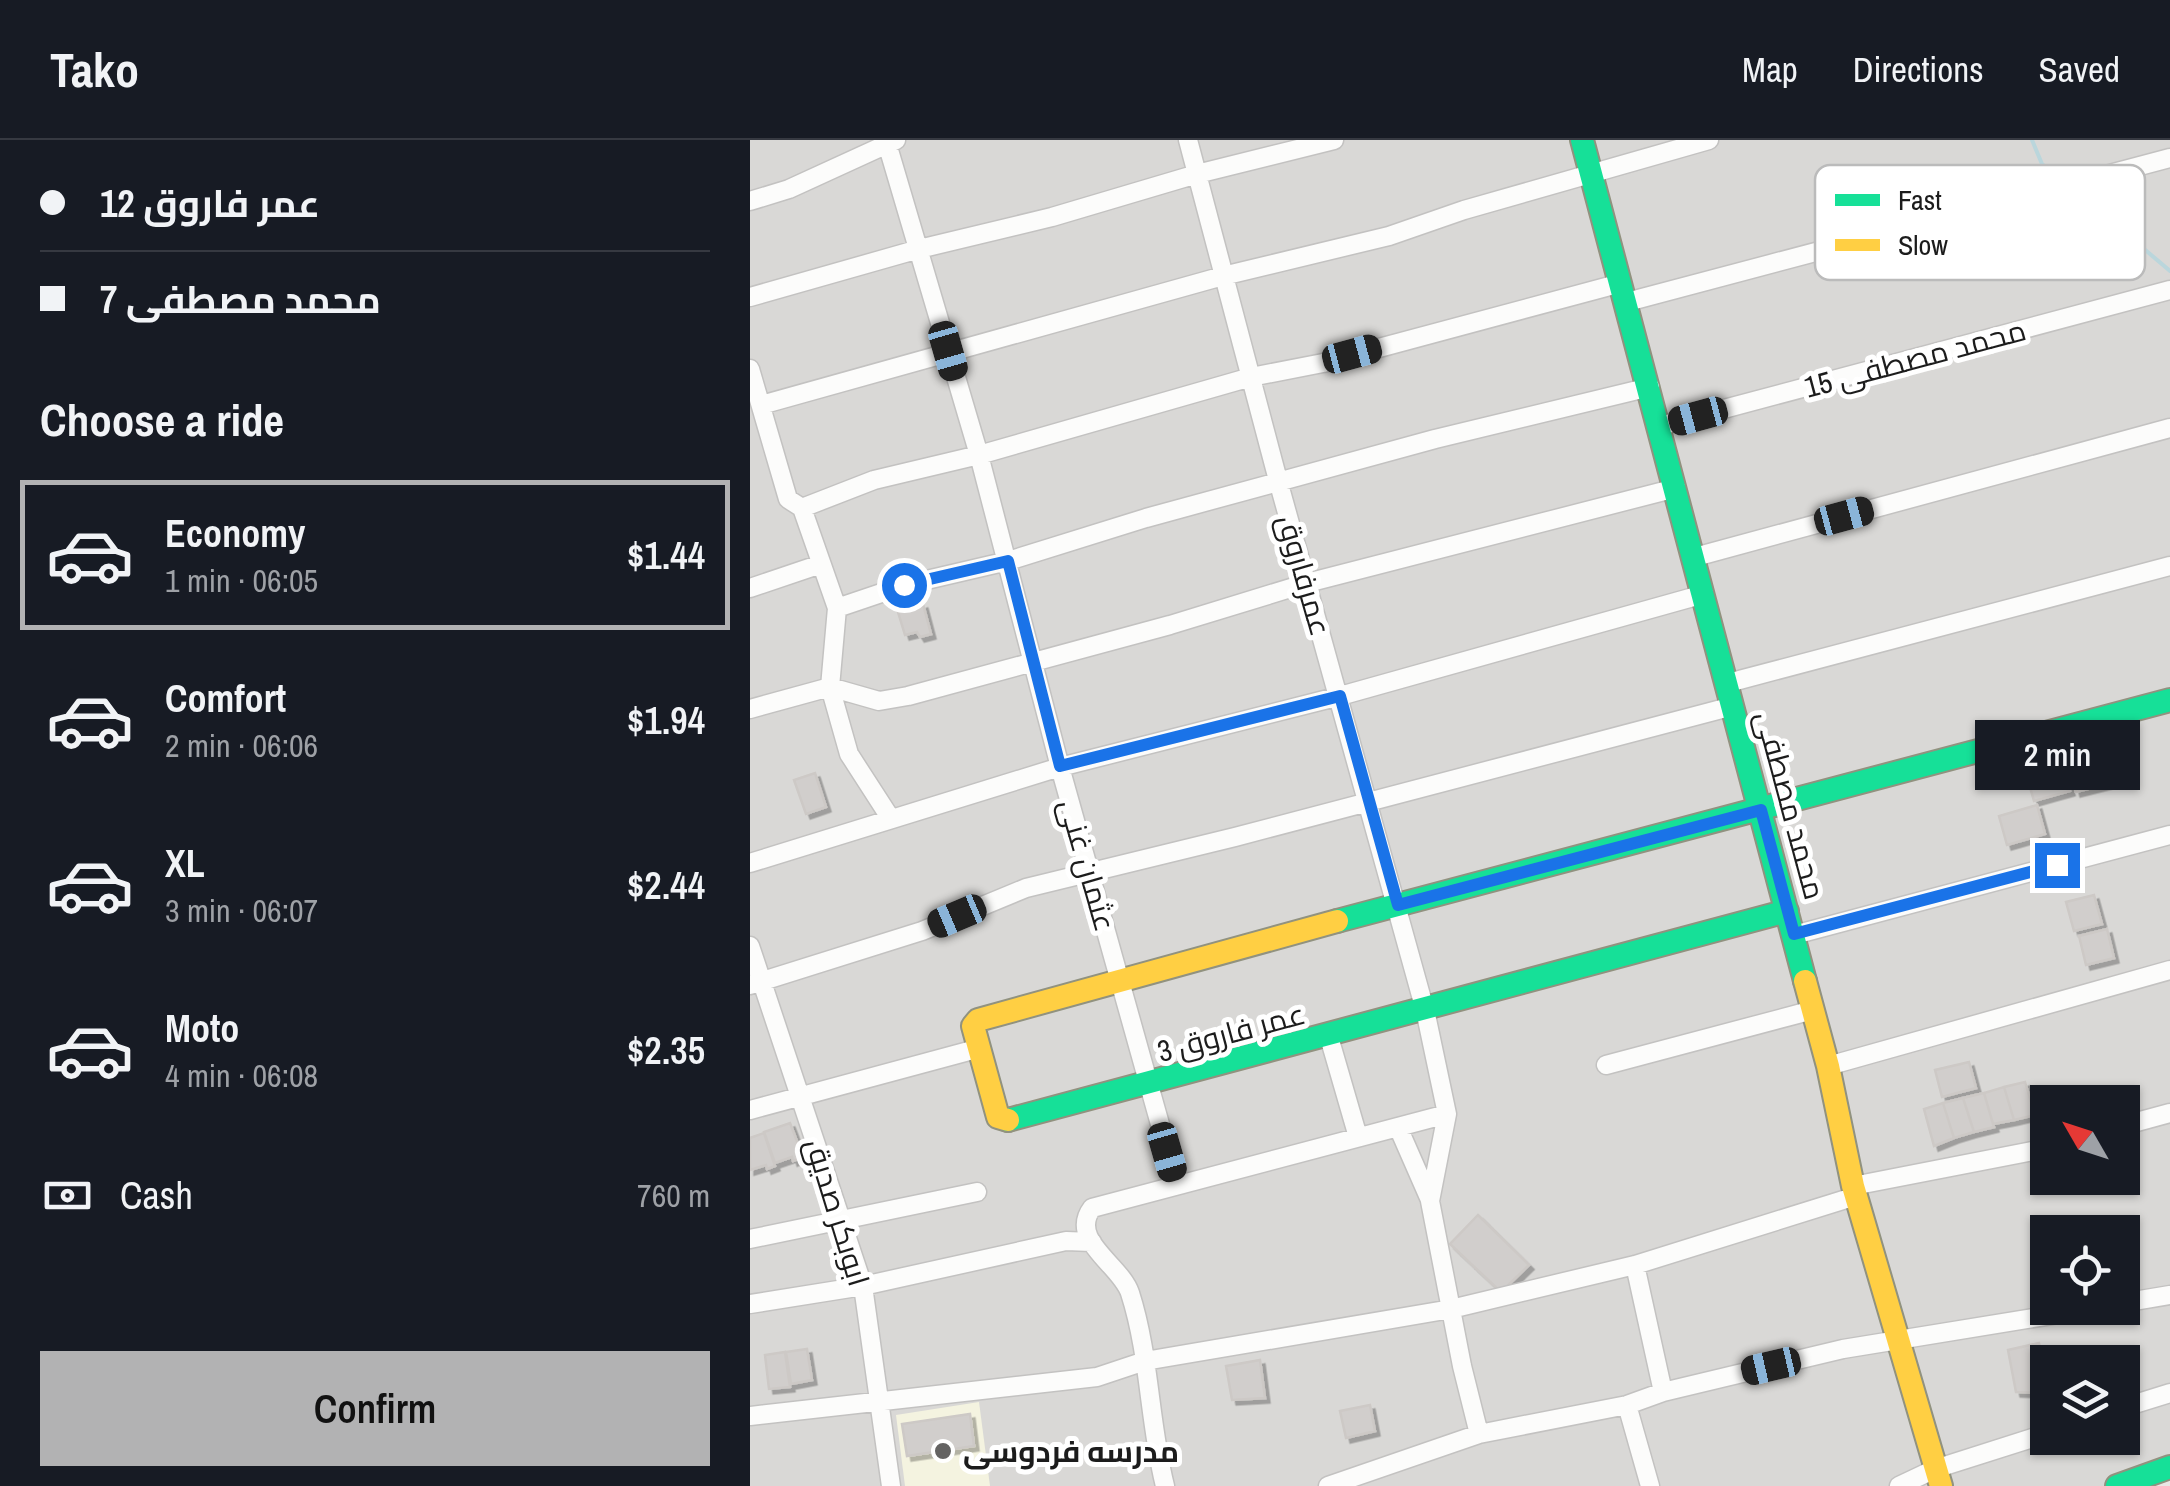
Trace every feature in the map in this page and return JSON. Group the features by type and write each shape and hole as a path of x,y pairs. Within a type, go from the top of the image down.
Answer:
{"main road":[{"name":"محمد مصطفی","path":"1582,140 1794,934 1828,1066 1854,1191 1938,1478"},
{"path":"980,1048 974,1022 1558,860 2170,700"},
{"name":"عمر فاروق 3","path":"980,1048 1000,1120 1148,1085 1788,911"},
{"path":"2117,1486 2170,1466"}],"street":[{"name":"عمرفاروق","path":"1188,140 1425,1010"},
{"path":"750,297 1334,140"},
{"path":"762,405 1222,276 1389,236 1464,210 1709,140"},
{"path":"750,201 789,189 890,141"},
{"name":"عثمان غنی","path":"890,141 980,455 1060,766 1177,1185"},
{"path":"2144,165 2170,158"},
{"path":"802,508 874,480 980,455 1251,377 1815,247"},
{"name":"محمد مصطفی 15","path":"1660,426 2170,290"},
{"path":"750,370 788,499 802,508 837,608 830,687 849,754 890,819"},
{"path":"837,608 904,585 1008,561 1146,518 1435,440 1650,388"},
{"path":"1695,557 2170,428"},
{"path":"750,709 830,687 879,700 908,696 1308,583 1676,488"},
{"path":"750,588 822,564"},
{"path":"756,983 922,931 1026,888 1545,754 1731,694 2170,566"},
{"path":"750,862 1060,766 1340,696 1704,594"},
{"path":"1794,934 2170,836"},
{"name":"ابوبکر صدیق","path":"750,946 756,983 802,1095 863,1286 891,1486"},
{"path":"1828,1066 2170,970"},
{"path":"1425,1010 1448,1114 1430,1201"},
{"path":"1606,1065 1813,1010"},
{"path":"1329,1036 1358,1137"},
{"path":"750,1110 980,1048"},
{"path":"2140,1121 2170,1113"},
{"path":"1165,1486 1129,1289 1092,1242 1085,1230 1085,1217 1092,1208 1448,1114"},
{"path":"1398,1127 1430,1201 1479,1434"},
{"path":"750,1416 1097,1377 1144,1361 1451,1308 1635,1265 1854,1191 2030,1152"},
{"path":"750,1239 977,1192"},
{"path":"750,1304 863,1286 1066,1242 1092,1242"},
{"path":"1635,1265 1663,1392"},
{"path":"2140,1300 2170,1295"},
{"path":"1328,1486 1479,1434 1627,1404 1663,1392 1898,1339 2030,1318"},
{"path":"2140,1402 2170,1393"},
{"path":"1627,1404 1650,1486"},
{"path":"1899,1486 1938,1478 2030,1440"}],"shaded area":[{"path":"750,140 2170,140 2170,1466 2116,1486 750,1486"},
{"name":"مدرسه فردوسی","path":"979,1402 990,1486 905,1486 896,1415"}],"building":[{"path":"923,604 931,634 905,635 898,612"},
{"path":"2107,746 2115,782 2076,792 2068,756"},
{"path":"2061,758 2070,791 2034,801 2024,767"},
{"path":"815,773 826,807 806,814 794,780"},
{"path":"2037,805 2045,834 2007,845 1999,816"},
{"path":"2094,895 2102,924 2074,931 2066,902"},
{"path":"2107,929 2114,958 2086,965 2079,936"},
{"path":"1969,1062 1976,1088 1942,1097 1935,1070"},
{"path":"2025,1082 2030,1116 2014,1120 2004,1087"},
{"path":"2004,1087 2014,1120 1993,1124 1984,1093"},
{"path":"1984,1093 1994,1127 1974,1132 1963,1098"},
{"path":"1963,1098 1974,1132 1954,1138 1943,1103"},
{"path":"1943,1103 1954,1138 1934,1146 1924,1109"},
{"path":"790,1123 803,1157 775,1163 764,1132"},
{"path":"764,1133 775,1166 750,1170 750,1138"},
{"path":"1478,1215 1529,1265 1501,1292 1450,1244"},
{"path":"2030,1345 2030,1393 2016,1392 2008,1350"},
{"path":"807,1349 812,1380 791,1384 786,1352"},
{"path":"785,1352 790,1387 769,1389 765,1355"},
{"path":"1260,1360 1265,1398 1232,1400 1226,1366"},
{"path":"1370,1405 1375,1431 1346,1438 1340,1411"},
{"path":"970,1414 974,1446 907,1456 902,1424"}],"waterway":[{"path":"2032,140 2043,165"},
{"path":"2145,250 2170,271"}],"traffic: fast":[{"path":"1582,140 1805,981"},
{"path":"1337,921 2170,700"},
{"path":"1008,1120 1787,911"},
{"path":"2117,1486 2170,1467"}],"traffic: slow":[{"path":"1008,1120 998,1117 973,1026 978,1020 1337,921"},
{"path":"1805,981 1828,1066 1853,1186 1941,1486"}],"place":[{"name":"مدرسه فردوسی","path":"943,1451"}],"route":[{"path":"904,585 1008,561 1060,766 1340,696 1398,905 1558,860 1761,810 1794,934 2057,865"}]}
